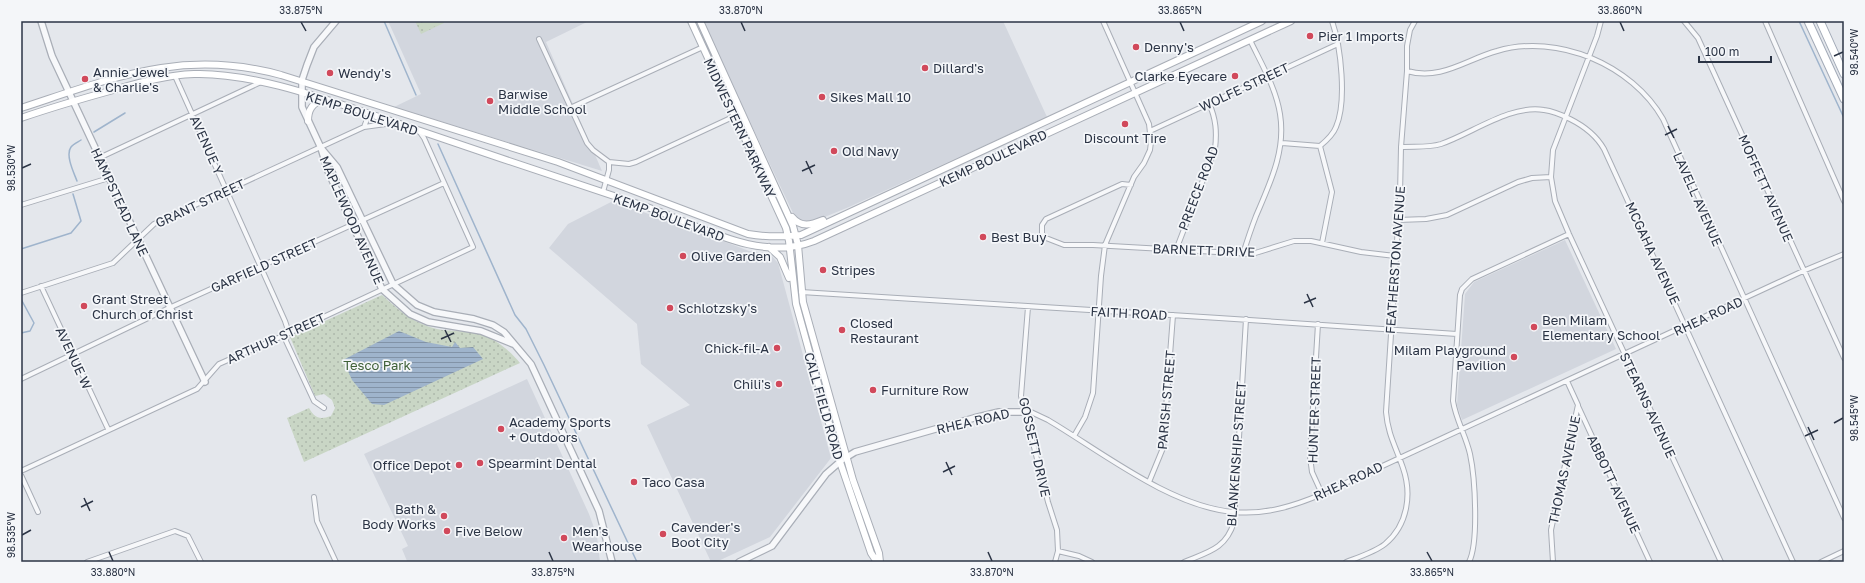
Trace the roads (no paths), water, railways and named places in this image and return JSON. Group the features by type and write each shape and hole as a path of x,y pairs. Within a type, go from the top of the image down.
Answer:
{"main road":[{"name":"MIDWESTERN PARKWAY","path":"691,21 788,236 790,246"},
{"name":"MIDWESTERN PARKWAY","path":"700,21 785,205 798,246"},
{"name":"KEMP BOULEVARD","path":"21,108 130,73 172,65 235,65 270,72 526,152 606,180 748,234 763,236 796,236 1262,21"},
{"name":"KEMP BOULEVARD","path":"21,118 73,101 158,78 194,74 216,75 262,82 394,122 603,192 667,214 741,243 767,246 798,246 814,241 1291,21"},
{"path":"1808,21 1844,99"},
{"path":"1820,21 1844,74"},
{"path":"1245,29 1250,40"},
{"path":"703,47 710,44"},
{"path":"172,65 175,76"},
{"path":"308,121 308,116 313,105 323,100"},
{"path":"369,114 372,104"},
{"path":"522,165 526,152"},
{"path":"785,205 792,218 800,224 810,225 826,219 836,218"},
{"path":"767,246 780,257 793,286"},
{"name":"CALL FIELD ROAD","path":"790,246 796,304 811,359 823,402 843,460 871,553 878,562"},
{"name":"CALL FIELD ROAD","path":"798,246 801,292 831,401 843,460"},
{"path":"811,359 818,357"},
{"path":"823,402 831,401"}],"street":[{"name":"HAMPSTEAD LANE","path":"41,21 52,56 205,382"},
{"name":"MAPLEWOOD AVENUE","path":"336,21 314,47 302,82 302,107 321,148 328,171 382,289 410,314 428,322 481,331 515,345"},
{"path":"1074,436 1085,417 1093,393 1105,245 1131,185 1150,150 1149,124 1103,21"},
{"path":"1320,146 1334,131 1340,114 1341,62 1332,21"},
{"name":"FEATHERSTON AVENUE","path":"1346,562 1386,544 1402,521 1407,506 1407,486 1405,474 1389,434 1386,412 1401,147 1407,71 1407,46 1410,30 1415,21"},
{"name":"STEARNS AVENUE","path":"1601,21 1553,150 1551,177 1558,211 1721,562"},
{"name":"MOFFETT AVENUE","path":"1684,21 1698,38 1844,358"},
{"path":"1765,21 1844,201"},
{"path":"539,39 587,143 593,150 609,162 629,164 636,162 735,116"},
{"path":"1243,254 1255,219 1274,173 1282,143 1280,112 1267,77 1250,40"},
{"name":"WOLFE STREET","path":"1150,131 1338,44"},
{"name":"LAVELL AVENUE","path":"1407,71 1414,73 1444,72 1495,51 1528,46 1552,47 1588,58 1615,69 1642,90 1657,109 1844,518"},
{"path":"570,108 703,47"},
{"name":"AVENUE Y","path":"175,76 286,321 286,342 314,402 324,408"},
{"path":"99,158 262,82"},
{"name":"PREECE ROAD","path":"1176,250 1215,149 1217,136 1216,122 1209,103"},
{"name":"MCGAHA AVENUE","path":"1401,147 1439,145 1503,117 1524,110 1543,110 1565,117 1588,129 1601,144 1686,326 1793,562"},
{"path":"364,128 369,114"},
{"name":"GRANT STREET","path":"21,293 112,263 154,224 364,128 394,122"},
{"path":"419,131 424,138 444,183"},
{"path":"1282,143 1320,146"},
{"path":"1320,146 1332,192 1322,243"},
{"name":"MAPLEWOOD AVENUE","path":"321,148 336,167 393,284 417,305 434,312 474,319 493,325 504,332 531,364 599,511 612,562"},
{"path":"603,192 609,162"},
{"path":"1398,220 1426,219 1447,215 1518,182 1532,178 1551,177"},
{"path":"21,206 109,178"},
{"name":"GARFIELD STREET","path":"21,379 169,308 444,183"},
{"name":"ARTHUR STREET","path":"21,471 196,389 205,382 219,364 285,335 473,247 444,183"},
{"name":"BARNETT DRIVE","path":"1131,185 1122,184 1049,218 1042,225 1042,233 1046,238 1054,243 1064,244 1105,245 1243,254 1260,253 1294,241 1322,243 1361,252 1395,256"},
{"path":"1470,562 1473,554 1475,534 1472,473 1470,455 1453,401 1460,295 1462,288 1469,281 1519,255 1569,234"},
{"name":"RHEA ROAD","path":"843,460 871,447 974,418 999,412 1031,412 1048,420 1149,482 1188,502 1234,512 1281,508 1298,504 1322,494 1803,271 1844,254"},
{"name":"AVENUE W","path":"41,286 108,429"},
{"name":"FAITH ROAD","path":"801,292 1457,334"},
{"name":"GOSSETT DRIVE","path":"1028,307 1021,396 1024,412 1057,530 1058,551 1055,562"},
{"name":"PARISH STREET","path":"1149,482 1163,448 1173,315"},
{"name":"BLANKENSHIP STREET","path":"1184,562 1215,549 1224,542 1231,532 1234,512 1246,320"},
{"name":"HUNTER STREET","path":"1318,324 1310,457 1312,472 1322,494"},
{"name":"THOMAS AVENUE","path":"1553,562 1551,530 1578,405 1567,381"},
{"name":"ABBOTT AVENUE","path":"1578,405 1650,562"},
{"path":"739,562 775,543 817,485 843,460"},
{"path":"21,475 38,512"},
{"path":"314,497 317,521 336,562"},
{"path":"88,562 175,531 188,536 201,562"},
{"path":"1058,551 1079,556 1092,562"},
{"path":"1821,562 1844,551"}],"water":[{"path":"399,331 426,342 452,347 455,342 460,348 473,347 483,359 384,405 372,404 352,380 343,360"}],"waterway":[{"path":"384,21 416,95"},
{"path":"1799,21 1844,118"},
{"path":"94,132 125,113"},
{"path":"77,181 69,159 69,150 74,144 81,140"},
{"path":"438,144 515,315 526,329 544,365 637,562"},
{"path":"21,249 71,233 81,221 73,194"},
{"path":"21,299 34,323 30,331 21,333"}],"place":[{"name":"Pier 1 Imports","path":"1310,36"},
{"name":"Denny's","path":"1136,47"},
{"name":"Dillard's","path":"925,68"},
{"name":"Wendy's","path":"330,73"},
{"name":"Clarke Eyecare","path":"1235,76"},
{"name":"Annie Jewel & Charlie's","path":"85,79"},
{"name":"Sikes Mall 10","path":"822,97"},
{"name":"Barwise Middle School","path":"490,101"},
{"name":"Discount Tire","path":"1125,124"},
{"name":"Old Navy","path":"834,151"},
{"name":"Best Buy","path":"983,237"},
{"name":"Olive Garden","path":"683,256"},
{"name":"Stripes","path":"823,270"},
{"name":"Grant Street Church of Christ","path":"84,306"},
{"name":"Schlotzsky's","path":"670,308"},
{"name":"Ben Milam Elementary School","path":"1534,327"},
{"name":"Closed Restaurant","path":"842,330"},
{"name":"Chick-fil-A","path":"777,348"},
{"name":"Milam Playground Pavilion","path":"1514,357"},
{"name":"Chili's","path":"779,384"},
{"name":"Furniture Row","path":"873,390"},
{"name":"Academy Sports + Outdoors","path":"501,429"},
{"name":"Spearmint Dental","path":"480,463"},
{"name":"Office Depot","path":"459,465"},
{"name":"Taco Casa","path":"634,482"},
{"name":"Bath & Body Works","path":"444,516"},
{"name":"Five Below","path":"447,531"},
{"name":"Cavender's Boot City","path":"663,534"},
{"name":"Men's Wearhouse","path":"564,538"}],"park label":[{"name":"Tesco Park","path":"377,365"}]}
